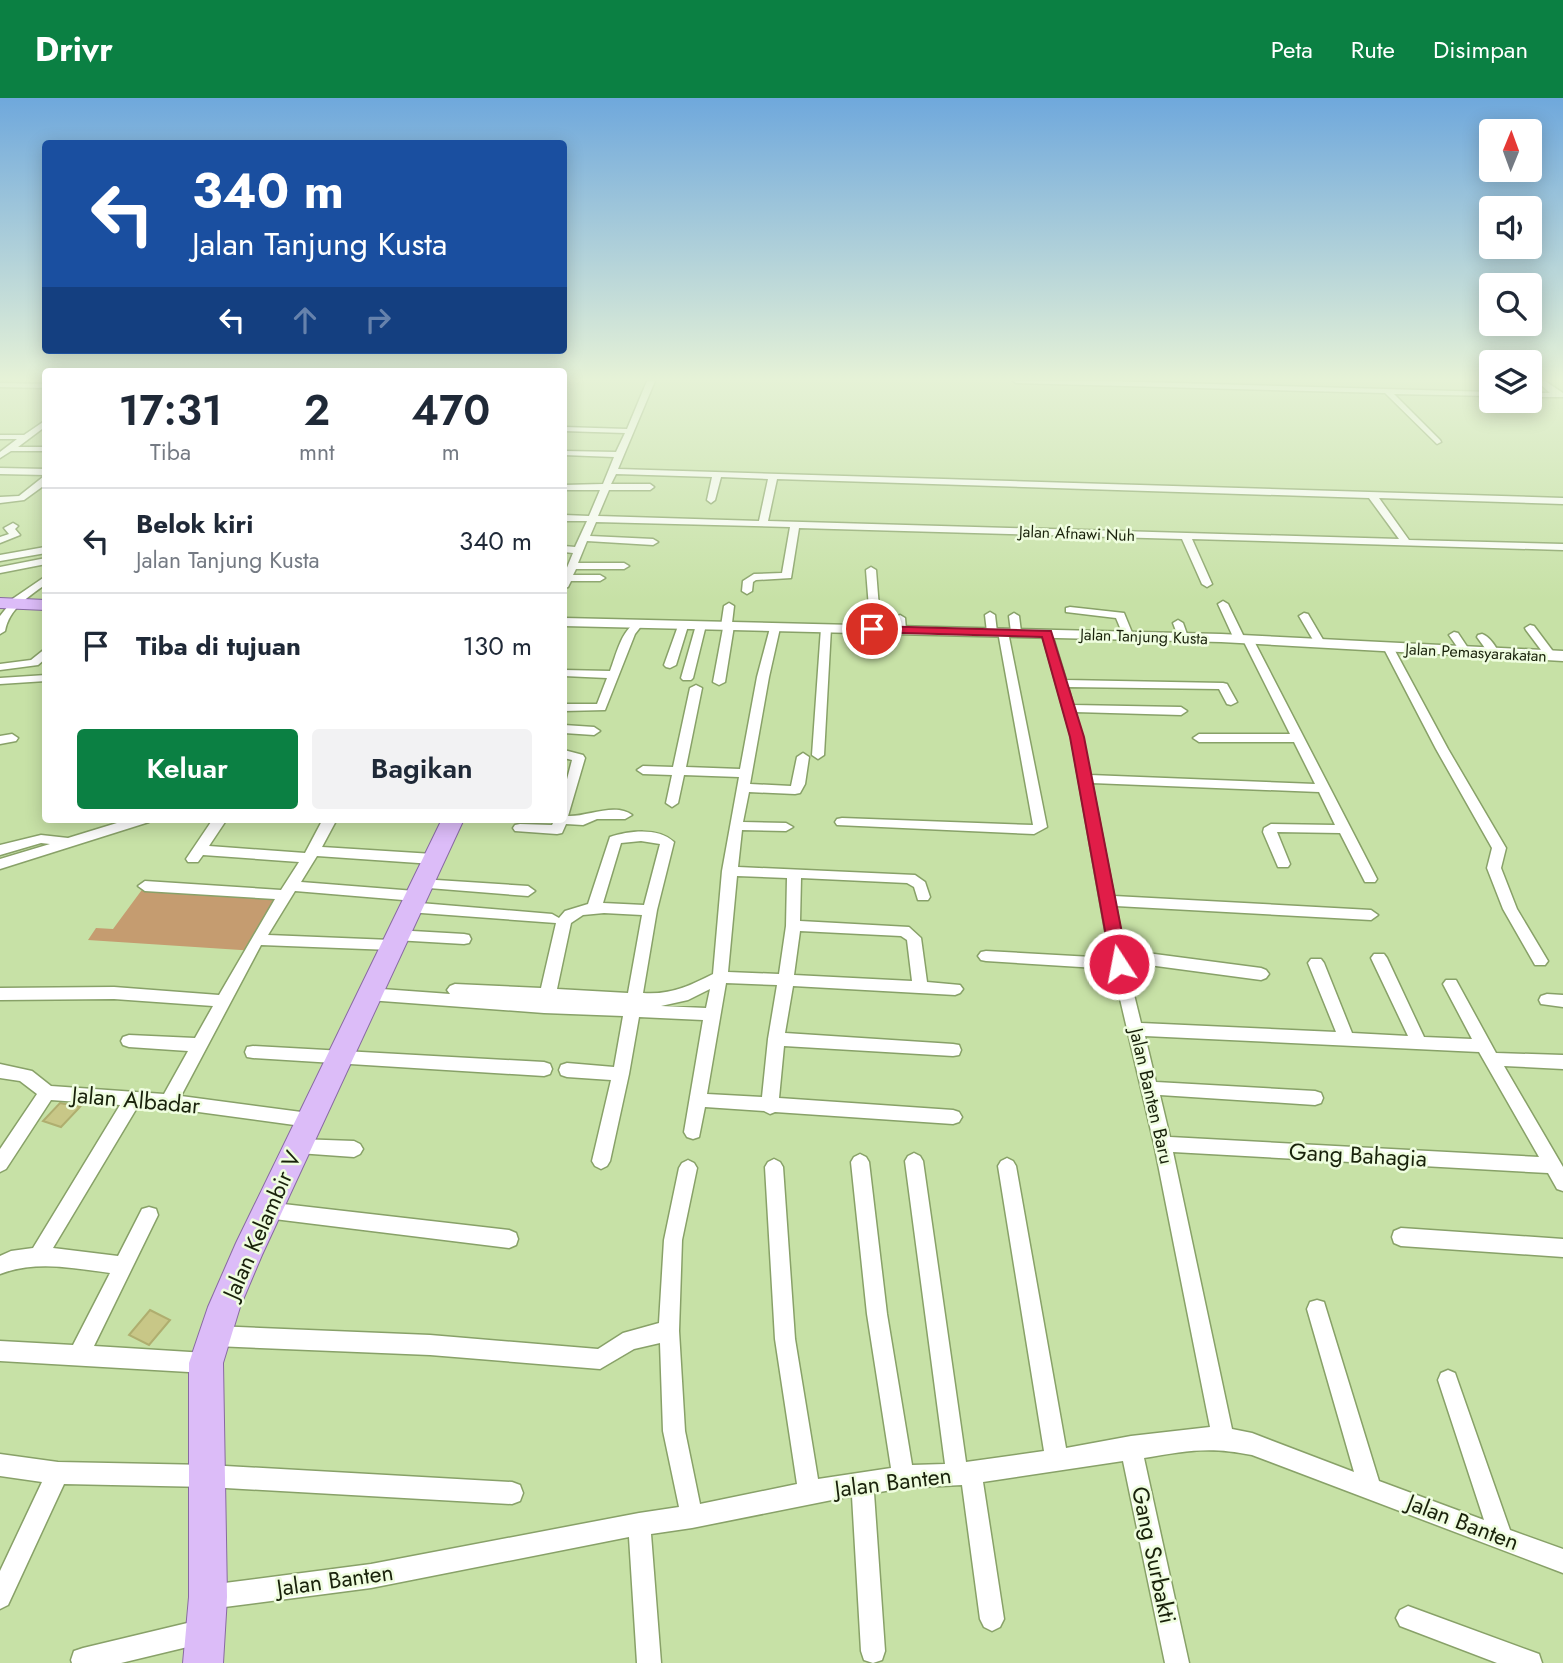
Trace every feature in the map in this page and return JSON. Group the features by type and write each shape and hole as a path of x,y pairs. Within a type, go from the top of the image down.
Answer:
{"main road":[{"path":"5,614 42,605"},
{"name":"Jalan Kelambir V","path":"204,1663 208,1597 210,1349 266,1210 451,823"}],"street":[{"path":"567,577 619,455 592,454"},
{"path":"0,471 42,472"},
{"path":"611,471 1563,501"},
{"path":"711,499 717,475"},
{"path":"763,522 774,476"},
{"path":"0,500 21,498 42,482"},
{"path":"567,487 650,487"},
{"path":"1372,495 1406,542"},
{"name":"Jalan Afnawi Nuh","path":"567,518 1563,547"},
{"path":"747,591 748,582 754,578 787,576 795,523"},
{"path":"0,541 15,535 9,528 13,526"},
{"path":"1186,536 1206,584"},
{"path":"584,538 653,542"},
{"path":"567,549 578,550"},
{"path":"0,558 42,551"},
{"path":"0,570 42,562"},
{"path":"572,566 624,566"},
{"path":"871,570 874,608 872,629"},
{"path":"567,582 600,578"},
{"path":"5,614 42,582"},
{"path":"1223,604 1298,738 1370,879"},
{"path":"719,682 729,606"},
{"path":"1070,610 1120,615 1128,635"},
{"path":"842,822 1034,830 1040,828 1004,632 990,615"},
{"path":"1004,632 1014,616"},
{"path":"1304,616 1320,643"},
{"name":"Jalan Tanjung Kusta","path":"567,622 872,629 901,624 1047,634 1128,635 1180,630 1244,639 1388,648"},
{"path":"567,708 601,708 630,634 637,625"},
{"path":"687,678 701,625"},
{"path":"670,665 683,626"},
{"path":"693,1132 720,977 729,871 744,773 775,628"},
{"path":"818,755 826,628"},
{"path":"1530,628 1557,656"},
{"name":"Jalan Banten Baru","path":"1047,634 1070,708 1086,779 1119,959 1163,1144 1223,1438"},
{"path":"1454,635 1465,651"},
{"path":"1482,637 1494,653"},
{"path":"1388,648 1499,848 1494,868 1510,909 1539,961"},
{"name":"Jalan Pemasyarakatan","path":"1388,648 1557,656"},
{"path":"0,667 34,663 42,655"},
{"path":"567,673 613,675"},
{"path":"0,681 42,678"},
{"path":"1061,683 1222,684 1231,702"},
{"path":"672,803 696,688"},
{"path":"1070,708 1181,711"},
{"path":"567,729 594,731"},
{"path":"1199,738 1298,738"},
{"path":"567,755 579,758 567,789"},
{"path":"743,788 795,790 799,784 803,757"},
{"path":"643,770 744,773"},
{"path":"1086,779 1323,788"},
{"path":"567,818 583,821 595,815 625,816"},
{"path":"0,864 130,823"},
{"path":"217,823 196,854 311,854 419,886 552,919"},
{"path":"169,1101 257,940 328,823"},
{"path":"520,828 557,830 560,823"},
{"path":"736,826 786,827"},
{"path":"1283,864 1270,832 1271,828 1344,829"},
{"path":"594,909 612,842 628,837 664,839 667,842 650,910 621,1074 601,1161"},
{"path":"0,850 50,838 66,842"},
{"path":"729,871 910,878 920,885 923,897"},
{"path":"770,1107 776,1039 793,926 794,874"},
{"path":"145,886 289,890 419,886 528,891"},
{"path":"1107,901 1371,915"},
{"path":"546,1002 564,920 577,910 650,910"},
{"path":"793,926 904,931 914,938 917,948 920,986"},
{"path":"257,940 464,939"},
{"path":"986,956 1119,959 1261,974"},
{"path":"1379,958 1419,1043"},
{"path":"1316,963 1347,1040"},
{"path":"633,1007 683,996 720,977 955,989"},
{"path":"1451,984 1563,1183"},
{"path":"370,990 712,1014"},
{"path":"0,994 114,993 223,1001"},
{"path":"683,996 688,1014"},
{"path":"1136,1029 1419,1043 1563,1062"},
{"path":"776,1039 953,1050"},
{"path":"129,1041 199,1045"},
{"path":"253,1052 544,1069"},
{"path":"567,1070 621,1074"},
{"path":"0,1071 19,1072 33,1078 47,1093"},
{"path":"1149,1087 1315,1098"},
{"name":"Jalan Albadar","path":"3,1155 47,1093 169,1101 303,1133 354,1149"},
{"path":"38,1257 133,1098"},
{"path":"697,1100 770,1107 953,1117"},
{"name":"Gang Bahagia","path":"1163,1144 1553,1166"},
{"path":"914,1161 964,1474 992,1619"},
{"path":"860,1162 877,1314 903,1477"},
{"path":"1007,1166 1057,1461"},
{"path":"774,1167 785,1339 809,1492"},
{"path":"688,1168 673,1240 669,1331 674,1431 692,1517"},
{"path":"266,1210 509,1239"},
{"path":"79,1355 149,1215"},
{"path":"1401,1237 1563,1248"},
{"path":"0,1265 13,1258 38,1257 124,1266"},
{"path":"1317,1309 1370,1488"},
{"path":"0,1351 79,1355 210,1349 429,1345 600,1359 630,1340 669,1331"},
{"path":"1448,1380 1501,1536"},
{"name":"Jalan Banten","path":"208,1597 371,1576 639,1524 692,1517 809,1492 903,1477 964,1474 1202,1438 1223,1438 1252,1444 1563,1561"},
{"name":"Gang Surbakti","path":"1131,1447 1177,1663"},
{"path":"0,1465 58,1473 208,1476 512,1493"},
{"path":"0,1597 58,1473"},
{"path":"862,1485 873,1651"},
{"path":"639,1524 649,1663"},
{"path":"1408,1618 1530,1663"},
{"path":"83,1660 206,1630"}],"shaded area":[{"path":"144,887 290,897 257,951 88,940 96,928 113,929"}],"building":[{"path":"60,1103 80,1107 61,1127 43,1121"},
{"path":"150,1310 170,1320 149,1345 129,1335"}],"route":[{"path":"872,629 1047,634 1077,737 1119,964"}]}
